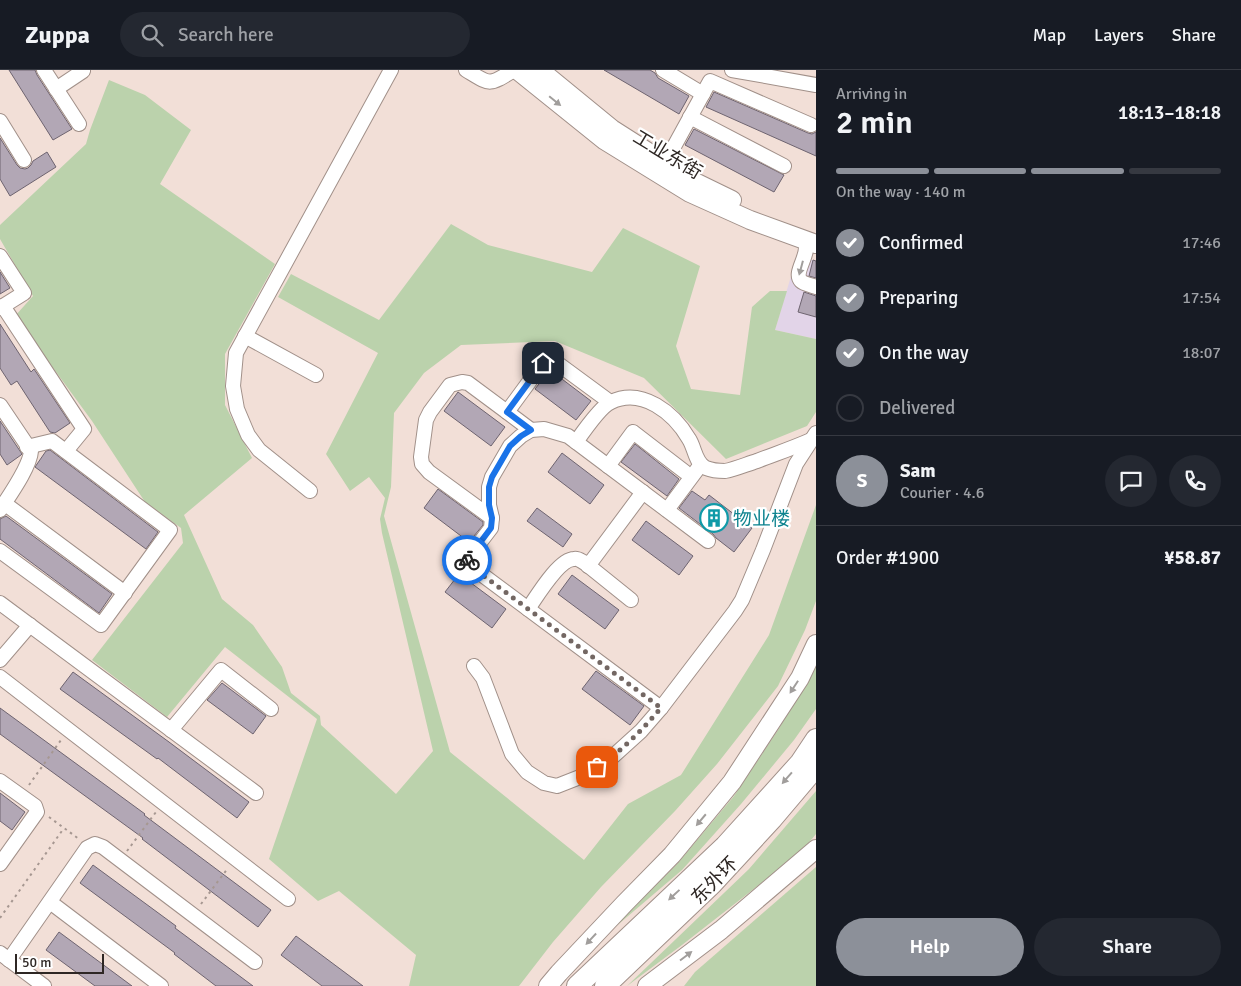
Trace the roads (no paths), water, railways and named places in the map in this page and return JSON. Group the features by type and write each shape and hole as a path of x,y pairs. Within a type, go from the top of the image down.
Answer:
{"highway":[{"path":"577,986 725,846 800,763 816,739"},
{"name":"东外环","path":"605,986 712,884 772,819 816,767"}],"main road":[{"name":"工业东街","path":"516,70 604,140 690,194 750,220 812,239"},
{"name":"工业东街","path":"540,70 612,129 695,182 812,239"},
{"path":"548,986 559,972 672,855 732,782 800,678 816,644"},
{"path":"647,986 721,930 816,849"}],"street":[{"path":"44,70 78,124"},
{"path":"56,88 82,70"},
{"path":"310,491 259,450 248,435 237,409 233,386 236,353 391,70"},
{"path":"466,70 485,82 497,81 516,70"},
{"path":"663,70 703,94"},
{"path":"732,70 816,85"},
{"path":"665,163 710,81 812,126"},
{"path":"690,117 784,166"},
{"path":"0,121 24,160"},
{"path":"812,239 807,243 798,274 802,282 816,287"},
{"path":"0,256 24,293 2,307 84,430 66,451"},
{"path":"245,336 316,375"},
{"path":"507,412 543,363 551,361 558,363 610,402"},
{"path":"492,518 429,472 422,464 421,458 426,420 450,385 462,382 468,383 531,430"},
{"path":"576,442 603,408 610,402 627,398 640,398 653,403 666,412 683,429 693,446 696,457 701,465 708,469 723,471 741,466 788,450 814,436"},
{"path":"0,405 31,452 30,458 17,483 2,507 125,592"},
{"path":"661,708 465,562 491,528 489,487 492,477 510,446 531,430 544,429 568,436 708,541"},
{"path":"608,466 633,432 685,472"},
{"path":"474,666 483,678 512,754 527,772 544,784 557,786 585,775 609,760 641,731 661,708 742,600 796,464 814,436"},
{"path":"0,551 101,625 170,530 52,441 28,446"},
{"path":"667,510 701,465"},
{"path":"588,566 643,492"},
{"path":"528,609 557,568 572,558 578,559 588,566 631,600"},
{"path":"0,603 256,793"},
{"path":"0,660 30,625"},
{"path":"171,730 221,670 271,709"},
{"path":"0,677 288,899"},
{"path":"0,780 35,806 37,812 0,864"},
{"path":"44,986 5,956 50,902 88,848 95,844 103,847 255,962"},
{"path":"50,902 160,986"}],"place":[{"name":"物业楼","path":"714,518"}]}
